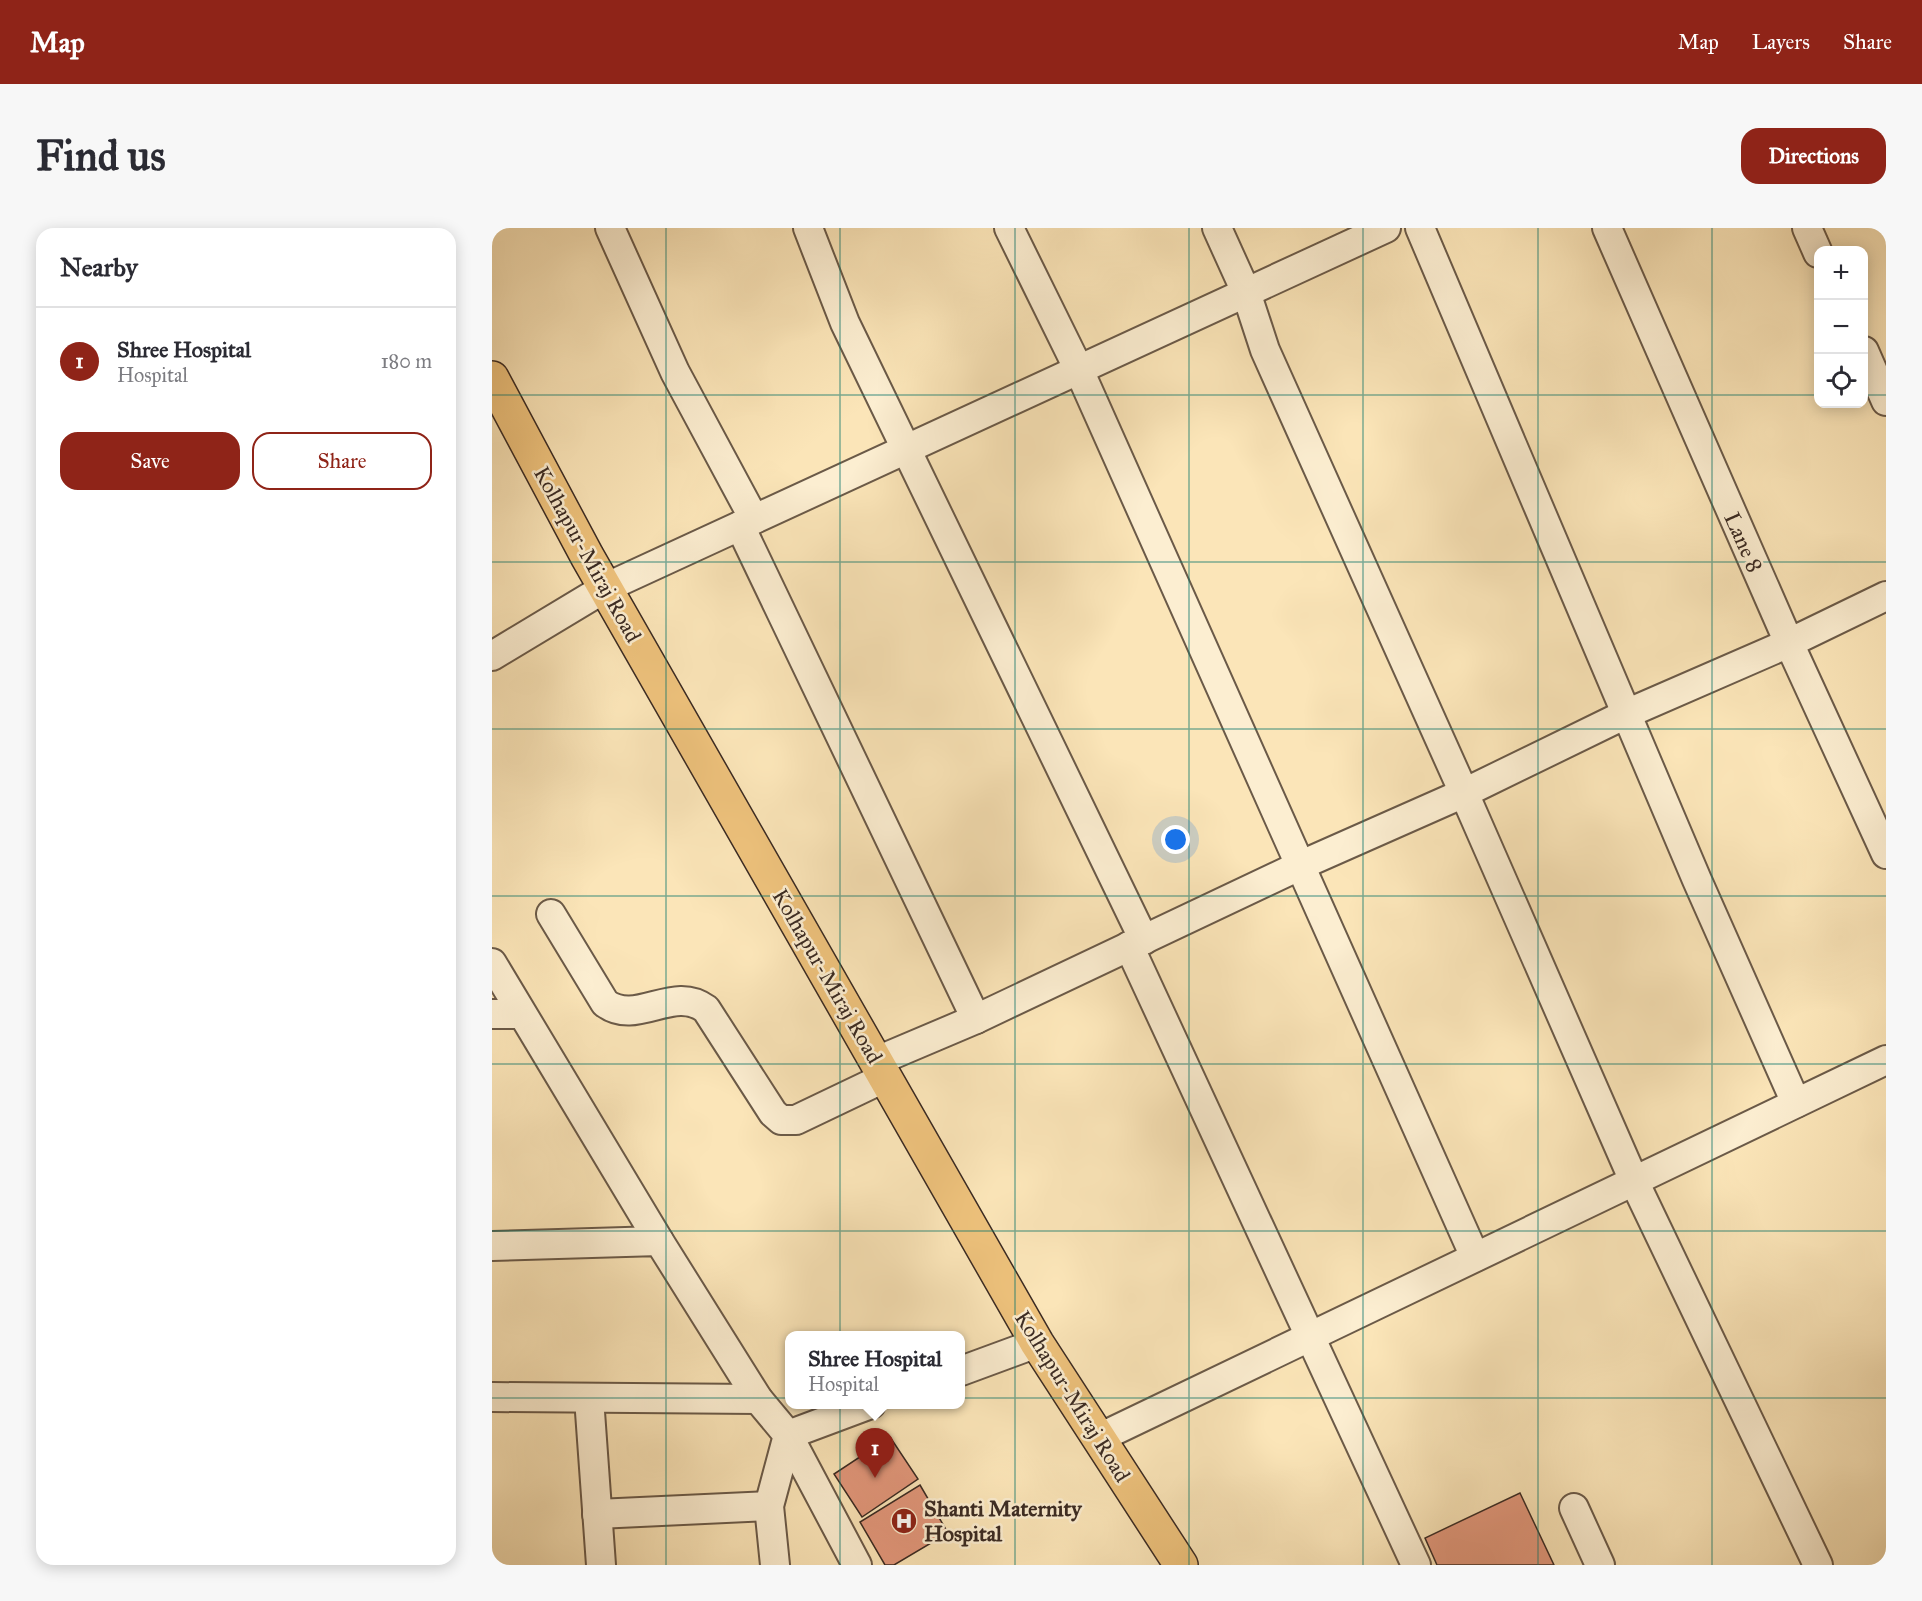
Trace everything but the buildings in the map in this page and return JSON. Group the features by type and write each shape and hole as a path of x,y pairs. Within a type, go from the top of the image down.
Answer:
{"highway":[{"name":"Kolhapur-Miraj Road","path":"492,378 605,588 1037,1343 1181,1565"}],"street":[{"path":"610,228 976,1019"},
{"path":"808,228 845,323 907,449 1136,943 1416,1565"},
{"path":"1009,228 1079,370 1299,866 1476,1257"},
{"path":"1217,228 1246,292 1265,350 1464,792 1634,1181 1818,1565"},
{"path":"494,650 605,588 1386,228"},
{"path":"1420,228 1626,714 1796,1104"},
{"name":"Lane 8","path":"1606,228 1789,643 1886,854"},
{"path":"1807,228 1815,246"},
{"path":"1864,354 1886,401"},
{"path":"551,914 604,1003 612,1009 630,1012 680,999 690,1000 706,1009 773,1113 781,1120 796,1120 882,1069 976,1019 1299,866 1464,792 1626,714 1789,643 1886,596"},
{"path":"492,963 659,1241 758,1399 788,1435 857,1565"},
{"path":"492,1014 521,1014"},
{"path":"1099,1438 1886,1060"},
{"path":"492,1246 659,1241"},
{"path":"965,1369 1037,1343"},
{"path":"492,1397 758,1399"},
{"path":"589,1398 601,1565"},
{"path":"788,1435 858,1409"},
{"path":"775,1565 770,1506 788,1435"},
{"path":"597,1514 770,1506"},
{"path":"1574,1508 1600,1565"}],"place":[{"name":"Shree Hospital","path":"875,1478"},
{"name":"Shanti Maternity Hospital","path":"904,1521"}]}
